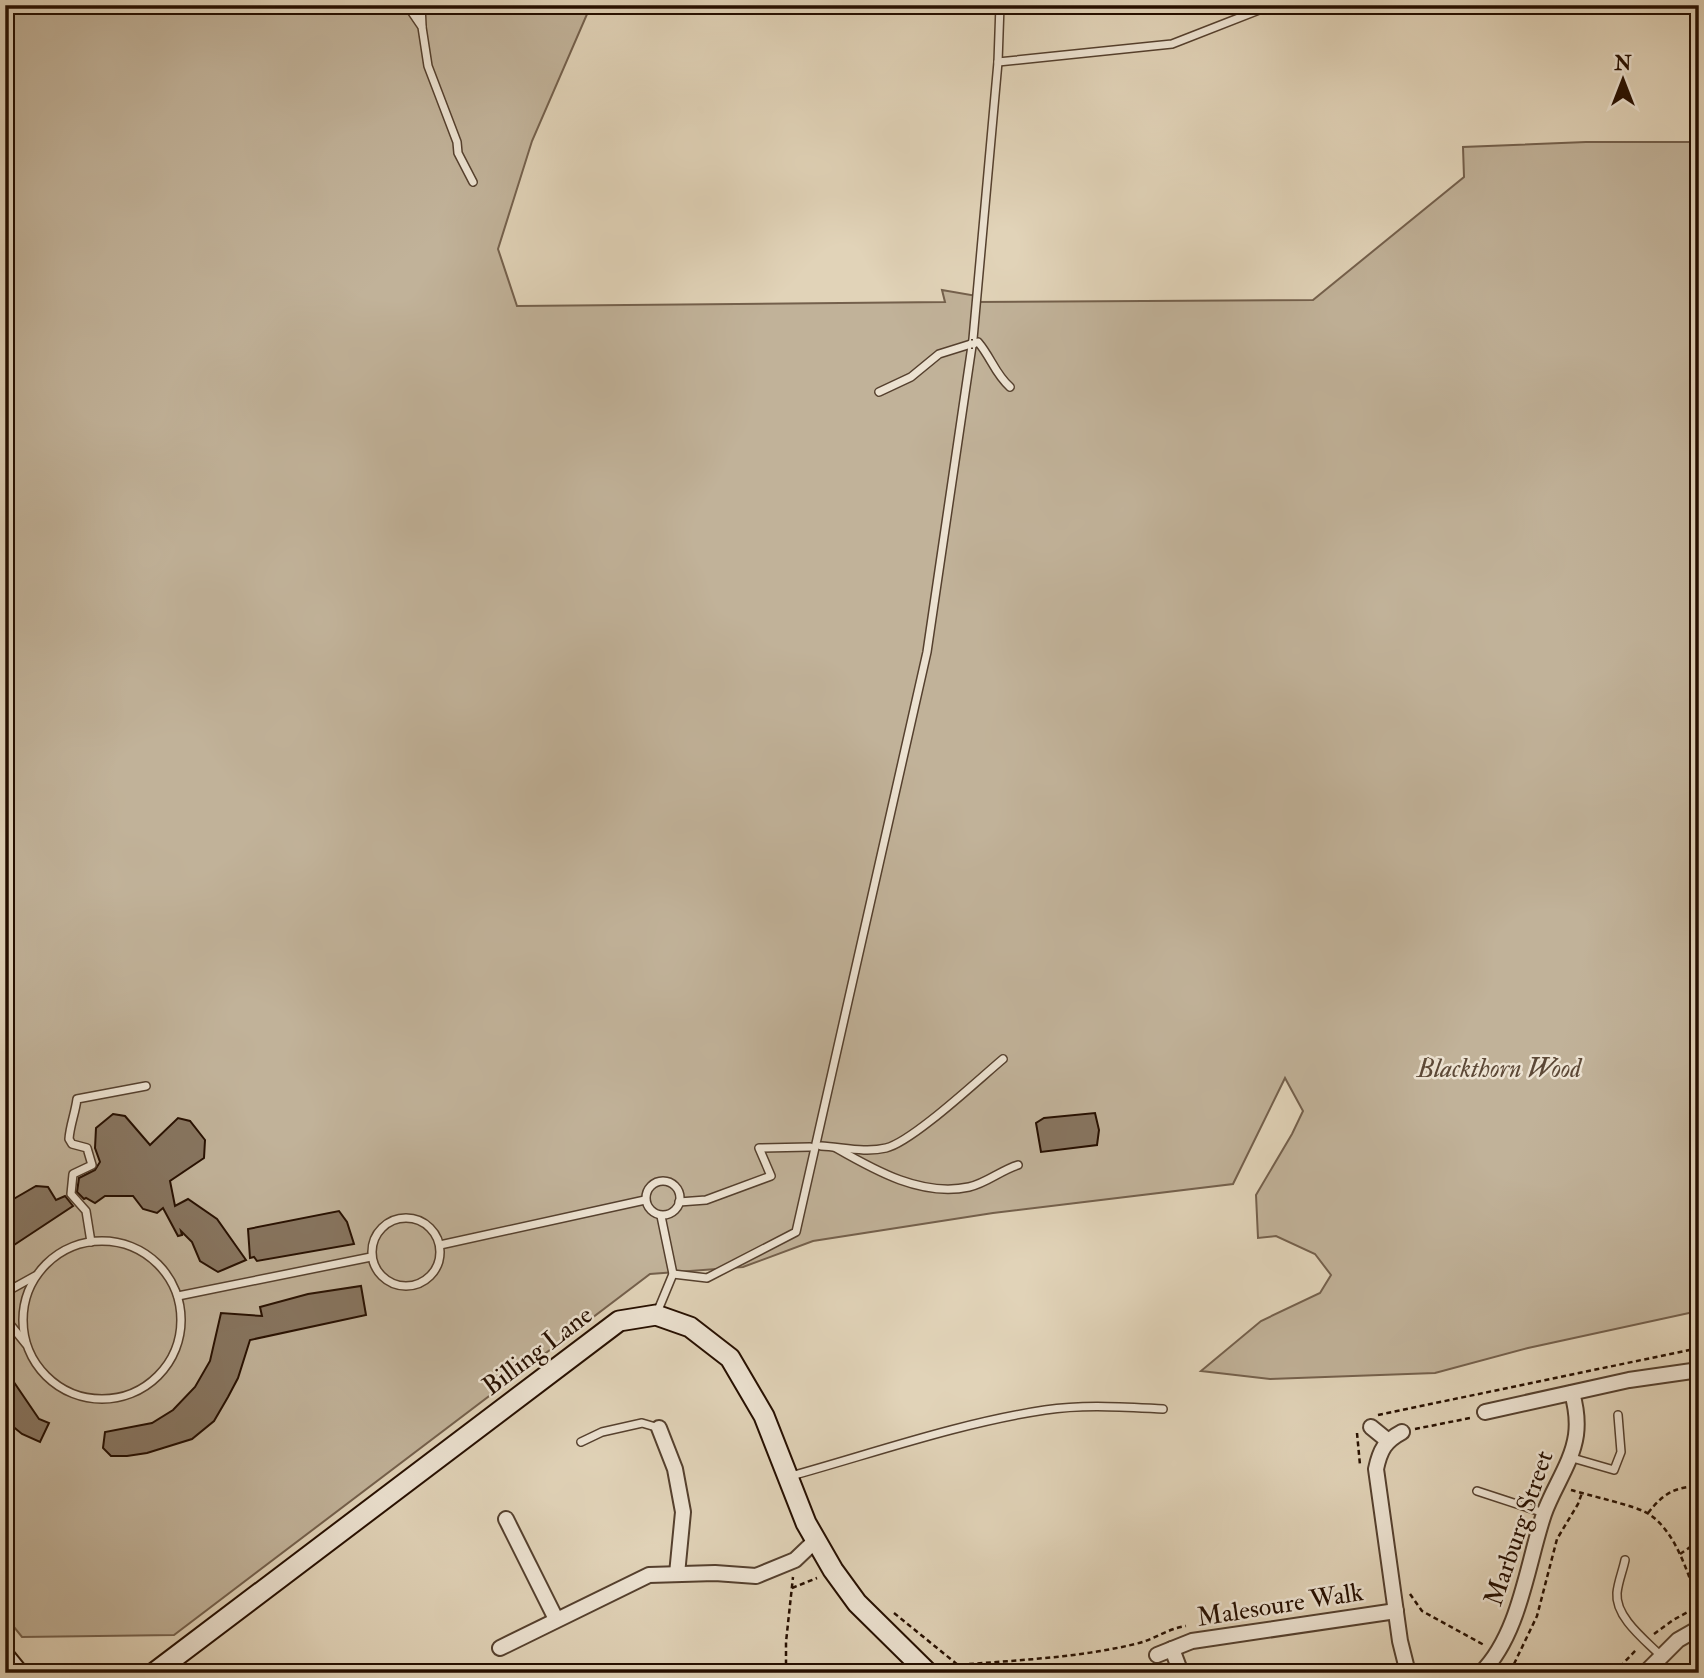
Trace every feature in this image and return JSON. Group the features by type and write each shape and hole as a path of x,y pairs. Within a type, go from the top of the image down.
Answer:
{"street":[{"name":"Billing Lane","path":"154,1673 619,1321 656,1315 690,1327 730,1358 764,1416 806,1523 833,1570 857,1602 928,1673"},
{"path":"1485,1412 1653,1376 1699,1370"},
{"name":"Marburg Street","path":"1487,1671 1514,1617 1544,1513 1576,1437 1578,1415 1572,1393"},
{"path":"1365,1424 1387,1440"},
{"path":"659,1429 675,1469 682,1512 677,1574"},
{"path":"1402,1432 1387,1440 1379,1455 1376,1469 1400,1641 1408,1673"},
{"path":"506,1519 556,1619"},
{"path":"500,1648 649,1574 715,1573 756,1576 795,1560 816,1540"},
{"name":"Malesoure Walk","path":"1157,1655 1192,1641 1396,1611"},
{"path":"1645,1673 1660,1655 1678,1640 1699,1628"},
{"name":"Malesoure Walk","path":"1172,1649 1181,1673"},
{"path":"5,1657 18,1673"}],"lane":[{"path":"407,5 422,27"},
{"path":"421,5 428,66 449,118 458,153 473,182"},
{"path":"673,1274 707,1278 796,1232 927,652 973,338 998,62 1000,5"},
{"path":"998,62 1171,44 1272,5"},
{"path":"879,392 911,377 939,354 978,342 991,358 998,376 1010,387"},
{"path":"821,1146 867,1150 888,1148 914,1132 1003,1059"},
{"path":"91,1242 86,1211 71,1194 74,1174 92,1165 87,1148 72,1144 69,1139 77,1099 146,1086"},
{"path":"832,1146 906,1182 932,1188 967,1187 990,1180 1018,1164"},
{"path":"679,1202 706,1200 771,1177 759,1148 810,1147"},
{"path":"670,1182 678,1191 679,1202 673,1212 661,1216 650,1211 645,1200 648,1188 653,1184 670,1182"},
{"path":"439,1245 645,1200"},
{"path":"656,1315 673,1274 661,1216"},
{"path":"399,1217 420,1220 436,1235 439,1245 440,1256 431,1275 412,1286 401,1286 381,1276 371,1257 374,1237 381,1227 399,1217"},
{"path":"5,1318 26,1344 37,1366 55,1384 77,1395 102,1399 126,1396 149,1384 166,1367 178,1345 182,1321 178,1296 167,1273 149,1255 126,1244 101,1240 76,1245 53,1256 36,1275 26,1297 22,1321 26,1344"},
{"path":"178,1296 371,1257"},
{"path":"5,1290 8,1291 36,1275"},
{"path":"788,1477 968,1426 1045,1410 1101,1406 1163,1409"},
{"path":"1569,1457 1614,1470 1621,1452 1618,1415"},
{"path":"581,1441 602,1432 642,1423 659,1429"},
{"path":"1477,1491 1544,1513"},
{"path":"1625,1560 1616,1594 1621,1610 1634,1629 1660,1655"}],"path":[{"path":"1361,1470 1365,1424 1699,1348"},
{"path":"1402,1432 1462,1421 1485,1412"},
{"path":"1556,1486 1648,1513 1664,1528 1680,1555 1699,1603"},
{"path":"1648,1513 1662,1496 1687,1486 1699,1486"},
{"path":"1514,1664 1537,1616 1557,1539 1582,1493"},
{"path":"1680,1555 1699,1541"},
{"path":"786,1673 786,1642 795,1560"},
{"path":"1394,1592 1406,1590 1422,1611 1497,1652 1526,1673"},
{"path":"886,1611 895,1613 958,1665 1075,1656 1139,1644 1171,1628 1198,1625"}],"green space":[{"name":"Blackthorn Wood","path":"5,5 591,5 532,141 498,249 517,306 945,302 942,290 977,296 976,302 1313,300 1464,177 1463,147 1586,142 1699,142 1699,1313 1528,1348 1435,1373 1270,1379 1201,1371 1261,1321 1320,1293 1331,1275 1315,1254 1276,1236 1258,1238 1256,1195 1303,1111 1285,1078 1233,1184 993,1213 813,1241 743,1267 650,1274 174,1635 22,1637 5,1616"}],"building":[{"path":"1095,1113 1099,1130 1097,1145 1041,1152 1036,1123 1044,1118"},
{"path":"113,1114 125,1116 150,1145 178,1118 190,1121 205,1140 204,1158 170,1181 175,1206 188,1199 217,1219 246,1260 218,1272 200,1261 192,1242 181,1231 182,1235 178,1236 163,1208 157,1213 143,1209 133,1196 105,1196 95,1203 84,1199 77,1192 79,1178 95,1170 100,1162 95,1148 96,1128"},
{"path":"36,1186 48,1187 56,1200 65,1196 73,1206 5,1251 5,1204"},
{"path":"339,1211 347,1222 354,1244 257,1261 254,1257 250,1258 248,1229"},
{"path":"361,1286 366,1315 250,1340 238,1378 214,1421 192,1439 147,1453 127,1456 111,1456 103,1448 105,1432 152,1423 173,1410 195,1387 210,1361 221,1313 262,1316 260,1307 308,1294"},
{"path":"5,1369 39,1419 49,1423 40,1442 22,1434 5,1420"}]}
